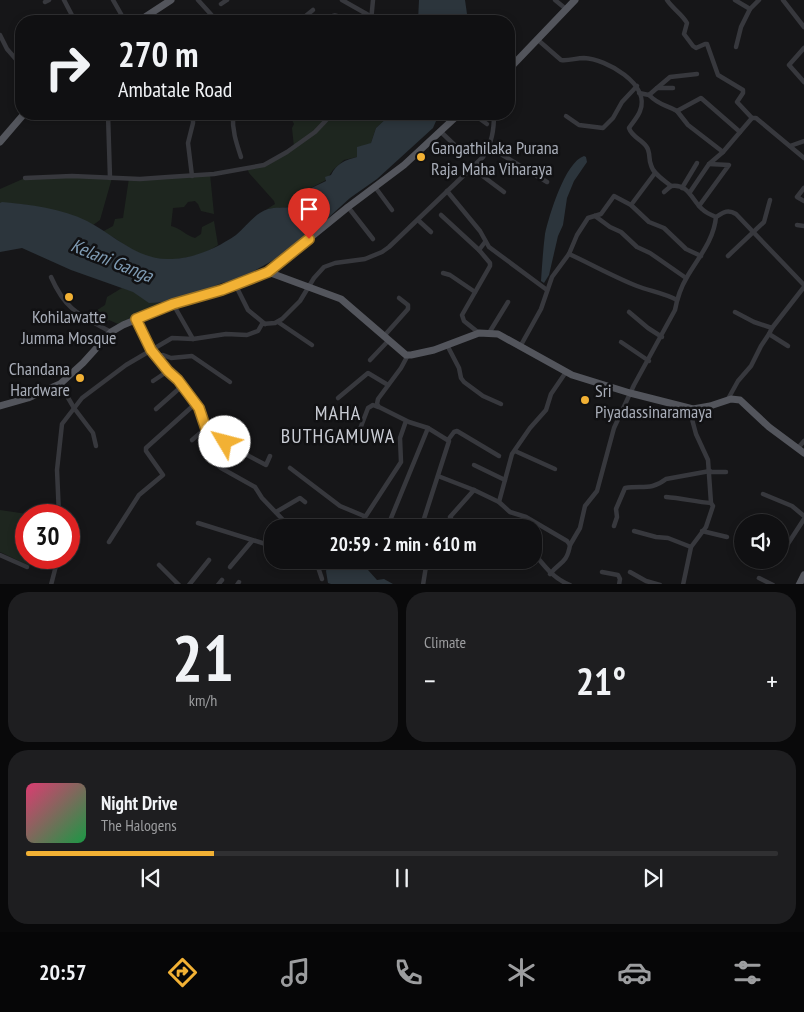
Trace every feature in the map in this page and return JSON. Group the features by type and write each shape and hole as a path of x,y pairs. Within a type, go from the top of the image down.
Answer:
{"main road":[{"path":"148,15 171,0"},
{"path":"515,63 576,0"},
{"path":"0,142 19,120"},
{"path":"0,406 28,398 60,384 83,364 111,332 136,319 173,304 268,272 375,187 453,120"},
{"path":"268,272 341,299 401,352 408,355 447,346 479,333 503,336 576,377 630,393 696,409 728,399 740,400 764,422 801,450"},
{"path":"799,584 804,575"}],"street":[{"path":"64,0 72,15"},
{"path":"113,0 122,15"},
{"path":"198,0 212,15"},
{"path":"221,4 227,0"},
{"path":"342,0 365,15"},
{"path":"371,15 373,0"},
{"path":"555,0 566,9"},
{"path":"667,0 672,8 685,19 687,24 684,34 693,46 696,48 707,44 718,75 743,90 737,102 752,118 756,118 804,158"},
{"path":"735,0 750,9"},
{"path":"736,47 741,27 750,9 759,0"},
{"path":"783,0 804,27"},
{"path":"307,15 313,10"},
{"path":"0,35 7,49 15,58"},
{"path":"538,40 561,60 584,58 600,62 630,78 637,86 640,111 629,128 635,137 645,144 650,155 650,165 655,172 671,186"},
{"path":"804,48 789,65 804,82"},
{"path":"649,95 670,77 697,74"},
{"path":"566,116 579,125 603,128 622,102 637,86"},
{"path":"657,88 673,88"},
{"path":"639,93 649,95 662,106 677,111 688,125 723,152"},
{"path":"677,111 701,98 740,132"},
{"path":"690,192 709,164 723,152 752,118"},
{"path":"108,120 110,178"},
{"path":"192,176 188,143 193,120"},
{"path":"232,120 234,136 241,157"},
{"path":"26,178 72,176 140,179 192,176 264,165 287,152 315,132 326,120"},
{"path":"481,120 487,124"},
{"path":"59,504 58,470 62,424 82,398 126,365 172,338 193,339 226,334 247,335 265,324 278,322 296,304 324,267 335,263 365,259 382,252 483,157 489,147 494,129 494,120"},
{"path":"440,132 464,154"},
{"path":"790,146 804,141"},
{"path":"489,147 547,182"},
{"path":"682,188 697,163"},
{"path":"699,206 729,165 709,164"},
{"path":"472,168 504,192"},
{"path":"630,205 655,172"},
{"path":"664,192 674,185 682,188 690,192 699,206 708,214 716,217"},
{"path":"375,187 392,210"},
{"path":"804,188 797,197 804,201"},
{"path":"446,191 480,231 485,242 501,257 547,290"},
{"path":"521,346 541,308 552,277 569,254 577,235 588,218 601,214 614,196 630,205 650,222 664,228 686,250 701,256"},
{"path":"728,256 767,217 770,200"},
{"path":"348,207 373,239"},
{"path":"716,217 726,211 736,214 804,286 772,328 751,366 738,382 728,399"},
{"path":"441,215 479,250 491,265 463,313 462,318 479,333"},
{"path":"595,216 621,232 637,247 650,253 686,278"},
{"path":"550,574 562,564 569,553 570,545 580,528 585,506 597,491 610,439 630,393 662,337 675,310 686,278 701,256 716,224 716,217"},
{"path":"418,220 431,232"},
{"path":"797,225 804,226"},
{"path":"479,250 485,242"},
{"path":"569,254 633,284 677,300"},
{"path":"443,273 450,275 475,292"},
{"path":"51,278 57,292 70,308 111,332"},
{"path":"236,284 248,310 265,324"},
{"path":"370,360 408,309 408,306 399,298"},
{"path":"489,333 508,302"},
{"path":"173,304 193,339"},
{"path":"629,312 662,337"},
{"path":"735,312 754,322 772,328"},
{"path":"136,319 151,350 178,380 199,408 207,430 211,460 255,487 262,498 282,519"},
{"path":"278,322 312,345"},
{"path":"769,334 788,346"},
{"path":"621,342 649,360"},
{"path":"447,346 464,382 484,396 502,404"},
{"path":"157,356 163,355 171,358 192,356 230,382"},
{"path":"380,407 377,402 404,364 408,355"},
{"path":"153,381 168,371"},
{"path":"499,502 509,461 530,428 546,410 551,394 566,372"},
{"path":"338,398 368,374 388,385"},
{"path":"60,384 74,408 93,433 96,446"},
{"path":"156,409 182,386"},
{"path":"109,542 140,495 163,475 146,451 146,448 195,404"},
{"path":"357,437 365,413 370,406 380,407 406,421 428,428 448,440"},
{"path":"683,584 691,547 706,527 713,506 711,503 710,472 705,451 696,434 689,408"},
{"path":"354,416 362,421"},
{"path":"362,519 402,462 400,438 406,421"},
{"path":"391,519 428,428"},
{"path":"192,440 207,430"},
{"path":"207,430 247,456 266,465 270,456"},
{"path":"347,431 367,442"},
{"path":"424,519 448,440 454,432 457,431 499,456"},
{"path":"801,450 804,441"},
{"path":"515,451 555,469"},
{"path":"474,465 505,480"},
{"path":"290,468 340,506 364,516"},
{"path":"614,526 617,517 616,509 625,488 649,488 666,479 710,472 726,472"},
{"path":"438,476 499,502 510,512 526,517 567,541 570,545"},
{"path":"452,519 450,518 474,490"},
{"path":"763,494 792,506 804,517 789,541"},
{"path":"666,497 711,503"},
{"path":"276,512 300,498 305,502"},
{"path":"198,522 252,541 257,540 264,543"},
{"path":"634,531 668,538 691,547"},
{"path":"702,532 727,537"},
{"path":"230,567 252,541"},
{"path":"0,555 15,562"},
{"path":"188,584 209,560"},
{"path":"542,564 550,574 562,582 570,584"},
{"path":"159,565 179,584"},
{"path":"51,584 55,569"},
{"path":"319,569 322,579"},
{"path":"424,584 426,569"},
{"path":"602,572 618,575 620,578 619,584"},
{"path":"630,572 660,584"},
{"path":"759,578 774,584"}],"shaded area":[{"path":"292,120 385,120 376,128 371,143 357,157 344,160 326,180 303,192 302,198 291,207 267,209 275,204 274,201 249,173 247,168 264,165 294,147 292,128 294,124"},
{"path":"210,174 214,214 201,211 195,201 188,202 184,207 173,208 171,226 195,238 201,234 202,227 214,221 218,245 209,250 187,258 152,258 132,250 102,232 113,226 115,219 123,218 129,178"},
{"path":"25,178 112,178 100,220 93,225 73,216 48,209 21,204 0,203 0,189"},
{"path":"122,288 133,291 149,301 161,303 118,324 109,320 103,325 90,318 91,314 105,305 107,297"},
{"path":"0,510 15,512 15,559 0,552"}],"water":[{"path":"419,0 465,0 467,15 418,15"},
{"name":"Kelani Ganga","path":"385,120 436,120 433,128 377,179 350,198 295,248 240,279 222,283 185,298 169,302 149,303 133,292 71,270 22,248 0,252 0,203 2,202 46,208 78,217 148,256 172,259 197,254 213,248 236,235 263,211 271,208 291,207 292,201 302,198 303,192 326,181 325,177 331,175 338,165 357,157 357,147 371,143 376,128"},
{"path":"584,156 587,162 574,181 567,198 563,225 558,236 549,275 544,283 541,281 543,252 550,215 559,190 570,168 577,160"},
{"path":"327,569 368,570 377,580 384,579 393,584 331,584 328,583"}],"place":[{"name":"Gangathilaka Purana Raja Maha Viharaya","path":"421,157"},
{"name":"Kohilawatte Jumma Mosque","path":"69,297"},
{"name":"Chandana Hardware","path":"80,378"},
{"name":"Sri Piyadassinaramaya","path":"585,400"}],"district":[{"name":"MAHA BUTHGAMUWA","path":"338,424"}],"route":[{"path":"225,442 206,429 199,408 178,380 151,350 136,319 173,304 222,290 268,272 309,239"}]}
